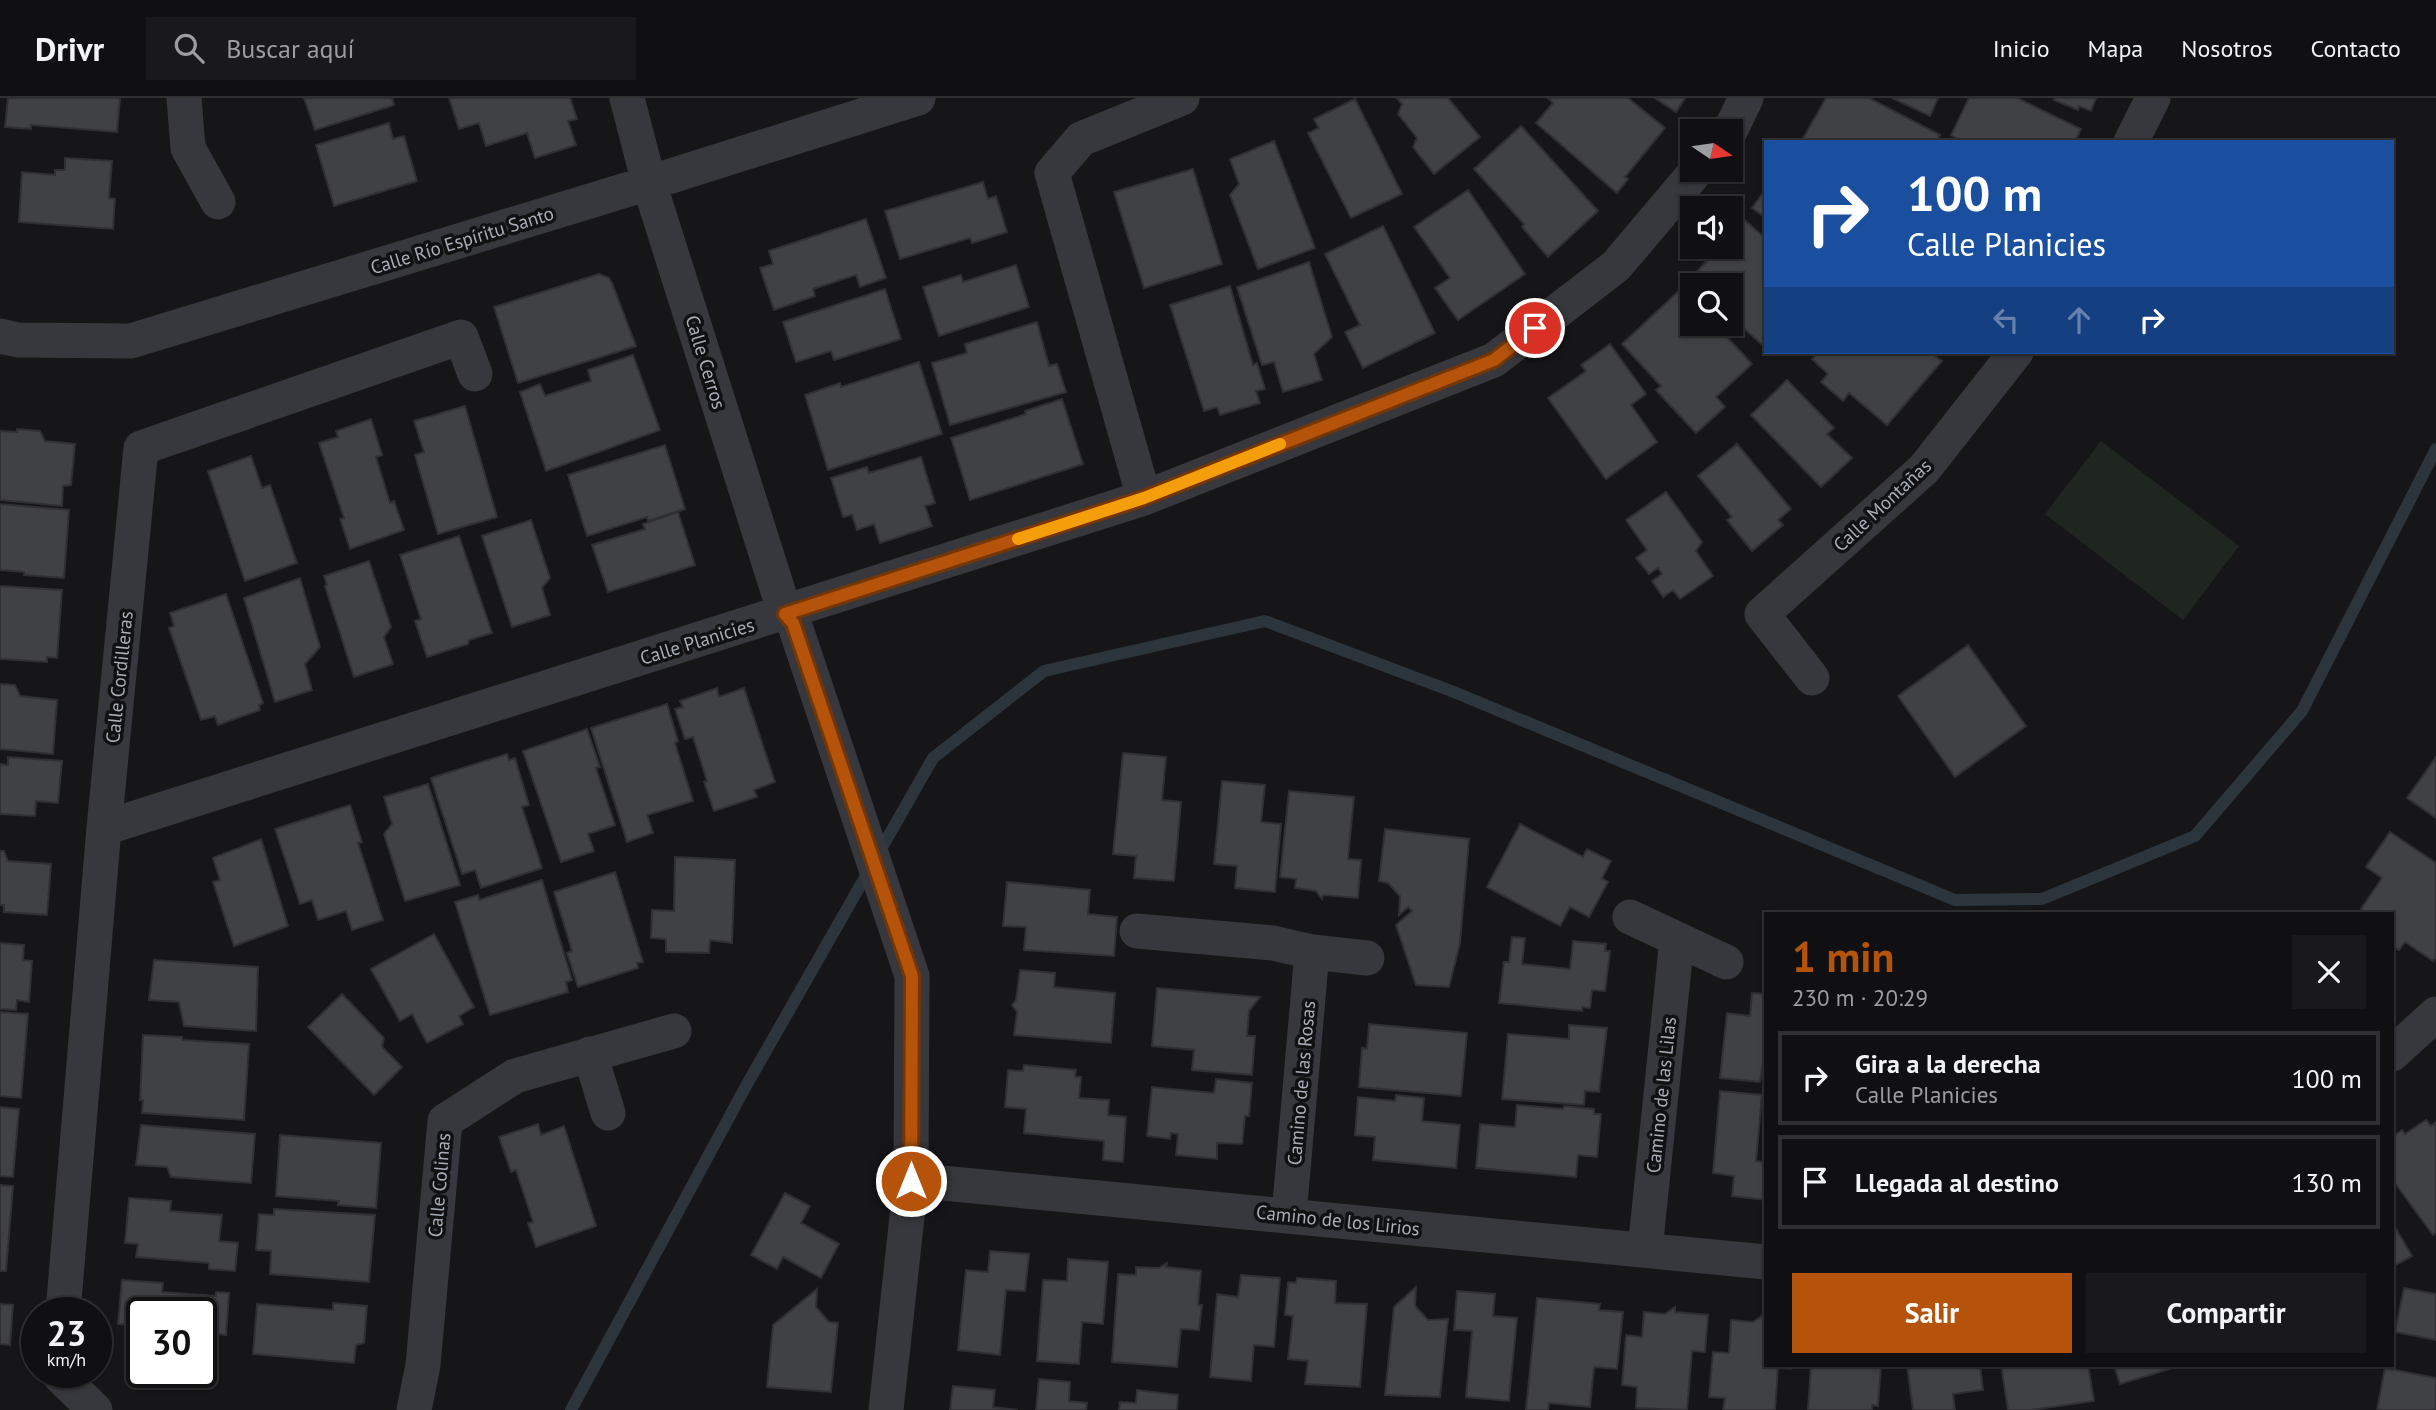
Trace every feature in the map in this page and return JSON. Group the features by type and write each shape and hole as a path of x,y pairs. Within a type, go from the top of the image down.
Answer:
{"street":[{"path":"184,98 188,148 218,202"},
{"name":"Calle Cerros","path":"627,98 649,183 789,618 912,976 911,1181 886,1410"},
{"name":"Calle Río Espíritu Santo","path":"0,336 19,340 131,341 918,98"},
{"path":"1144,498 1052,173 1081,139 1182,98"},
{"path":"1736,119 1746,98"},
{"path":"2132,140 2152,98"},
{"name":"Calle Planicies","path":"104,828 789,618 1144,498 1494,360 1616,266 1687,182"},
{"name":"Calle Cordilleras","path":"63,1297 141,448 461,337 475,374"},
{"name":"Calle Montañas","path":"1812,678 1762,614 1924,468 2013,354"},
{"path":"1630,917 1726,962"},
{"path":"1137,931 1273,943 1367,958"},
{"name":"Camino de las Lilas","path":"1645,1250 1677,939"},
{"name":"Camino de las Rosas","path":"1289,1215 1312,951"},
{"path":"2394,1052 2436,1014"},
{"path":"608,1113 590,1054 674,1031"},
{"name":"Calle Colinas","path":"414,1410 423,1365 445,1121 515,1076 590,1054"},
{"name":"Camino de los Lirios","path":"911,1181 1764,1262"},
{"path":"72,1388 95,1410"}],"shaded area":[{"path":"2101,441 2239,546 2183,620 2045,514"}],"building":[{"path":"8,98 120,98 117,132 31,125 31,129 5,127"},
{"path":"304,98 392,98 394,105 315,130"},
{"path":"449,98 570,98 577,119 568,121 576,145 535,158 527,133 486,146 479,123 459,129"},
{"path":"1397,98 1448,98 1480,137 1434,174 1413,147 1417,138 1398,114 1402,104"},
{"path":"1548,98 1628,98 1665,128 1625,177 1628,179 1617,193 1536,123 1553,103"},
{"path":"1655,98 1685,98 1676,112"},
{"path":"1826,98 1869,98 1940,135 1937,140 1802,140"},
{"path":"1892,98 1938,98 1930,116"},
{"path":"1969,98 2017,98 2081,129 2076,140 1960,140 1951,135"},
{"path":"2096,98 2091,111 2079,106 2078,110 2054,100"},
{"path":"1355,99 1402,194 1351,218 1308,133 1319,128 1314,119"},
{"path":"389,123 393,139 404,136 417,181 334,206 316,145"},
{"path":"1521,126 1598,211 1548,257 1522,227 1524,224 1474,169"},
{"path":"1274,141 1315,248 1258,269 1230,195 1239,184 1230,159"},
{"path":"65,158 112,161 109,198 115,199 113,229 19,222 22,172 55,175 55,170 65,170"},
{"path":"1193,169 1222,264 1144,288 1114,192"},
{"path":"983,182 988,199 996,196 1007,232 972,243 970,238 900,259 885,211"},
{"path":"1468,190 1525,274 1458,320 1435,288 1450,278 1414,227"},
{"path":"1764,192 1764,217 1752,208"},
{"path":"866,219 886,278 860,287 856,275 813,289 815,296 774,310 760,268 773,264 769,251"},
{"path":"1743,219 1764,237 1764,346 1743,328 1743,273 1696,273 1708,259 1743,259"},
{"path":"1383,226 1435,333 1363,368 1345,332 1360,325 1325,254"},
{"path":"1309,262 1332,337 1314,354 1322,380 1283,392 1274,362 1262,365 1237,287"},
{"path":"1016,265 1029,307 939,336 923,287 961,275 963,282"},
{"path":"599,274 609,278 612,283 636,346 518,383 494,307"},
{"path":"1230,286 1253,365 1257,363 1265,389 1256,391 1260,403 1220,415 1217,407 1204,411 1170,305"},
{"path":"885,289 901,339 834,360 831,351 796,362 783,322"},
{"path":"1680,290 1680,336 1726,336 1752,364 1716,397 1725,407 1696,433 1656,390 1661,386 1622,344"},
{"path":"1037,322 1049,366 1057,364 1066,392 950,425 932,363 967,353 965,344"},
{"path":"1610,344 1646,394 1631,405 1657,442 1606,479 1548,398 1586,371 1581,365"},
{"path":"1817,354 1932,354 1942,361 1887,425 1849,393 1843,401 1821,382 1828,374 1812,359"},
{"path":"633,355 660,430 546,471 520,392 540,384 545,396 591,381 588,370"},
{"path":"919,362 942,434 828,470 805,395 840,383 841,387"},
{"path":"1787,380 1834,428 1827,434 1852,458 1821,487 1751,415"},
{"path":"1062,399 1083,464 970,500 951,438 1026,414 1025,411"},
{"path":"465,406 497,517 438,534 415,455 424,452 414,421"},
{"path":"371,419 382,455 376,457 390,503 394,501 404,530 350,549 340,519 344,518 319,443 338,437 336,431"},
{"path":"17,429 40,431 45,441 75,444 71,485 63,486 62,506 0,500 0,431 17,432"},
{"path":"1737,444 1791,509 1778,520 1783,525 1752,551 1727,520 1732,517 1698,476"},
{"path":"665,445 685,509 648,521 647,517 587,536 568,475"},
{"path":"251,456 262,488 270,485 297,563 245,581 208,471"},
{"path":"921,457 935,503 925,506 932,526 880,543 874,524 857,530 852,515 843,517 831,478 867,467 869,473"},
{"path":"1666,492 1702,542 1696,551 1713,576 1680,599 1673,590 1663,597 1652,581 1662,574 1658,568 1649,574 1636,558 1647,550 1626,520"},
{"path":"0,504 69,510 64,578 0,570"},
{"path":"678,512 695,565 608,592 592,545 645,529 643,524"},
{"path":"531,520 550,578 542,588 550,615 512,627 482,536"},
{"path":"459,536 492,633 427,657 415,621 421,619 400,555"},
{"path":"369,561 391,627 384,637 393,664 354,677 324,576"},
{"path":"300,578 320,647 305,664 312,690 275,702 244,598"},
{"path":"0,586 62,590 57,658 47,657 47,662 0,659"},
{"path":"226,594 263,703 259,705 260,710 218,725 215,716 201,720 169,628 174,626 170,613"},
{"path":"1968,645 2026,726 1955,777 1898,696"},
{"path":"0,684 15,685 20,696 57,700 53,754 0,749"},
{"path":"717,688 719,697 744,688 775,782 754,790 757,797 714,811 693,737 685,739 675,709 683,707 680,701"},
{"path":"667,704 678,741 675,743 693,801 647,815 653,833 627,842 591,728"},
{"path":"587,729 600,767 596,768 615,825 588,834 594,851 561,862 523,751"},
{"path":"1123,753 1166,757 1162,800 1181,802 1174,881 1134,878 1136,856 1113,854"},
{"path":"507,754 509,760 515,758 529,805 522,807 542,868 481,888 475,870 462,874 431,778"},
{"path":"8,757 62,761 58,803 36,801 35,816 0,814 0,764 8,765"},
{"path":"2436,757 2436,818 2407,798"},
{"path":"1222,781 1265,785 1261,822 1281,824 1275,892 1235,888 1237,866 1214,864"},
{"path":"428,784 460,885 405,901 384,834 392,824 384,797"},
{"path":"1289,791 1354,797 1348,859 1361,860 1358,898 1323,895 1322,899 1316,891 1295,888 1296,879 1280,877"},
{"path":"350,805 362,842 358,843 383,920 352,930 346,911 318,920 312,900 300,904 275,829"},
{"path":"1520,824 1583,857 1587,849 1611,861 1602,878 1608,882 1589,917 1570,907 1560,926 1487,887"},
{"path":"1385,829 1469,839 1460,943 1449,987 1416,985 1396,925 1412,911 1408,907 1399,915 1400,896 1388,883 1379,881"},
{"path":"2390,832 2436,863 2436,957 2433,961 2405,942 2399,950 2394,948 2394,912 2364,912 2361,909 2382,878 2366,867"},
{"path":"261,839 288,926 234,946 213,882 220,880 213,858"},
{"path":"0,851 4,851 8,861 51,864 47,915 4,912 4,905 0,905"},
{"path":"675,857 735,860 732,943 710,940 709,953 666,952 666,939 651,938 652,910 674,911"},
{"path":"615,872 643,962 637,963 638,968 578,987 567,953 572,951 554,892"},
{"path":"542,880 572,980 566,982 568,992 490,1015 455,902 478,895 479,900"},
{"path":"1007,882 1090,890 1088,914 1117,917 1114,956 1024,950 1026,927 1003,926"},
{"path":"434,934 474,1007 459,1016 463,1024 427,1043 412,1014 400,1021 371,969"},
{"path":"1512,937 1525,938 1522,964 1570,969 1573,941 1606,944 1605,951 1610,951 1605,991 1592,990 1590,1008 1582,1007 1582,1011 1499,1003 1504,962 1509,962"},
{"path":"0,943 24,945 23,960 32,961 29,1002 17,1000 16,1010 0,1009"},
{"path":"154,960 258,967 256,1031 184,1026 179,1002 149,1000"},
{"path":"1020,970 1055,973 1054,987 1115,993 1111,1043 1014,1035 1017,1012 1012,1005 1016,1000"},
{"path":"1157,988 1260,997 1249,1011 1247,1036 1255,1036 1252,1075 1192,1070 1194,1050 1152,1046"},
{"path":"1752,993 1764,994 1764,1068 1760,1082 1720,1078 1727,1013 1750,1016"},
{"path":"342,994 384,1038 382,1047 402,1067 374,1095 308,1027"},
{"path":"0,1012 28,1014 21,1098 0,1096"},
{"path":"1369,1024 1467,1033 1461,1096 1359,1087 1362,1048 1367,1049"},
{"path":"1569,1025 1607,1028 1599,1092 1585,1091 1584,1105 1502,1099 1508,1034 1569,1039"},
{"path":"143,1035 249,1044 244,1120 142,1113 143,1100 140,1100"},
{"path":"1024,1065 1076,1070 1075,1077 1081,1077 1079,1098 1109,1100 1108,1115 1126,1117 1123,1162 1103,1160 1104,1141 1024,1133 1026,1109 1005,1107 1008,1070 1023,1071"},
{"path":"1216,1079 1252,1083 1249,1116 1245,1116 1242,1144 1217,1143 1217,1159 1176,1155 1178,1134 1171,1133 1170,1139 1147,1136 1152,1087 1214,1093"},
{"path":"1720,1091 1762,1095 1756,1161 1764,1162 1764,1200 1732,1196 1734,1176 1713,1173"},
{"path":"1396,1095 1424,1098 1422,1121 1460,1125 1456,1168 1373,1160 1375,1137 1355,1135 1358,1097 1395,1101"},
{"path":"1517,1105 1594,1109 1594,1114 1601,1114 1597,1157 1578,1155 1576,1177 1476,1168 1480,1124 1515,1127"},
{"path":"0,1107 19,1109 13,1177 0,1176"},
{"path":"2426,1120 2431,1126 2436,1122 2436,1232 2433,1235 2394,1182 2394,1136 2402,1130 2405,1134"},
{"path":"538,1124 541,1135 564,1126 596,1226 536,1247 528,1223 533,1222 516,1170 511,1172 499,1137"},
{"path":"141,1125 255,1134 251,1183 171,1177 167,1167 136,1165"},
{"path":"280,1135 381,1143 376,1208 338,1205 339,1201 276,1196"},
{"path":"0,1185 13,1186 6,1271 0,1271"},
{"path":"785,1193 810,1206 801,1223 839,1244 821,1278 783,1257 777,1269 751,1255"},
{"path":"129,1198 171,1201 170,1211 222,1215 219,1241 238,1243 235,1271 209,1269 209,1263 136,1257 138,1244 125,1243"},
{"path":"274,1209 375,1215 369,1282 270,1274 271,1251 256,1250 259,1214 274,1215"},
{"path":"2394,1225 2412,1256 2394,1266"},
{"path":"990,1251 1029,1254 1025,1291 1006,1290 1000,1355 958,1350 966,1270 988,1272"},
{"path":"1068,1259 1108,1262 1103,1324 1082,1322 1079,1364 1037,1361 1043,1280 1067,1281"},
{"path":"1167,1263 1166,1267 1201,1271 1198,1305 1202,1305 1199,1330 1181,1329 1177,1367 1112,1362 1118,1274 1136,1275 1136,1267 1159,1268"},
{"path":"1241,1275 1280,1278 1274,1347 1254,1345 1251,1381 1210,1377 1217,1294 1238,1297"},
{"path":"1297,1278 1336,1281 1335,1303 1367,1304 1360,1387 1305,1384 1308,1361 1288,1359 1293,1316 1285,1315 1288,1282 1296,1283"},
{"path":"122,1280 163,1283 162,1292 216,1296 216,1292 229,1293 226,1335 217,1334 217,1297 126,1297 126,1325 118,1324"},
{"path":"1416,1287 1415,1306 1428,1320 1448,1319 1440,1397 1385,1395 1394,1307"},
{"path":"2404,1288 2436,1294 2436,1340 2395,1332"},
{"path":"817,1289 816,1307 829,1322 838,1323 831,1392 767,1387 773,1325"},
{"path":"1457,1291 1495,1294 1493,1316 1517,1318 1509,1401 1466,1397 1472,1331 1454,1330"},
{"path":"1537,1298 1600,1304 1599,1310 1623,1312 1617,1369 1594,1367 1590,1407 1549,1403 1548,1410 1526,1410"},
{"path":"333,1303 367,1306 364,1343 356,1345 354,1363 253,1354 257,1304 333,1310"},
{"path":"0,1304 13,1305 10,1345 0,1344"},
{"path":"1675,1307 1675,1312 1708,1315 1705,1352 1692,1351 1687,1410 1636,1408 1637,1387 1622,1385 1626,1335 1642,1337 1644,1312 1665,1314"},
{"path":"1763,1315 1764,1367 1791,1367 1791,1369 1778,1368 1775,1410 1723,1410 1725,1398 1709,1397 1713,1352 1729,1353 1731,1320 1753,1322"},
{"path":"1811,1367 1881,1367 1878,1406 1872,1405 1872,1410 1808,1410"},
{"path":"1907,1367 1980,1367 1983,1390 1953,1394 1955,1410 1913,1410"},
{"path":"2001,1367 2088,1367 2094,1401 2031,1410 2008,1410"},
{"path":"2115,1367 2176,1367 2120,1384"},
{"path":"2385,1368 2436,1378 2436,1410 2377,1410"},
{"path":"1039,1379 1070,1382 1069,1401 1087,1403 1086,1410 1036,1410"},
{"path":"953,1386 995,1390 993,1407 1018,1410 950,1410"},
{"path":"1137,1390 1178,1395 1177,1410 1119,1410 1120,1402 1136,1403"}],"waterway":[{"path":"571,1410 746,1086 933,758 1044,671 1265,621 1454,692 1955,900 2042,899 2195,836 2302,711 2436,449"}],"slow traffic":[{"path":"1018,539 1144,498 1280,444"}],"route":[{"path":"911,1181 912,976 793,623 785,614 1144,498 1494,360 1535,328"}]}
